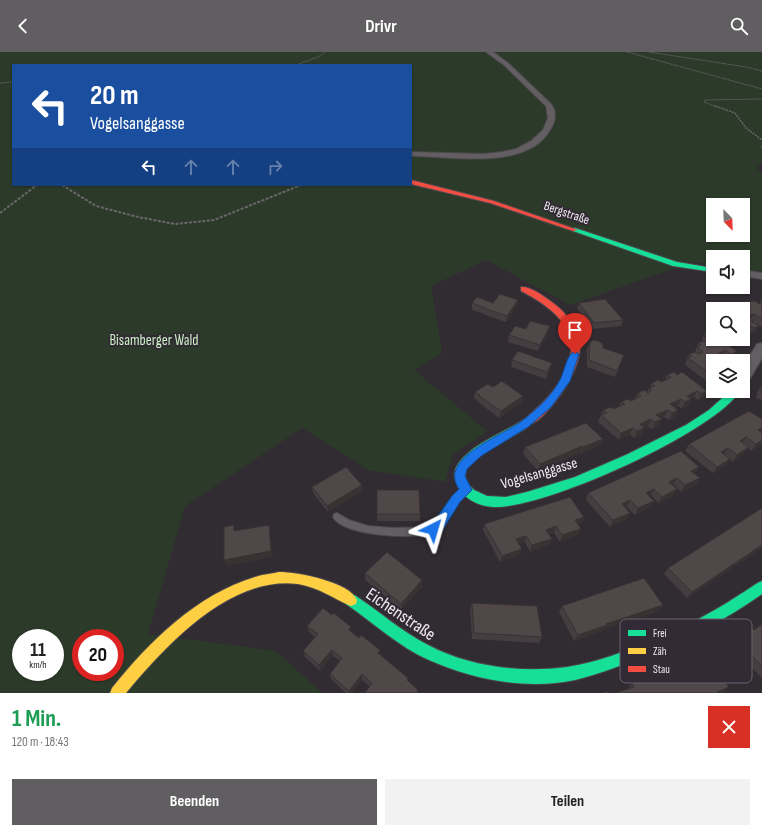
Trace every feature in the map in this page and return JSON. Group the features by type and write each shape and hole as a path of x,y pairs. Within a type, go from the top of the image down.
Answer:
{"street":[{"path":"412,154 474,156 508,152 531,146 547,129 550,124 552,114 549,105 506,64 489,52"},
{"name":"Bergstraße","path":"412,182 492,202 676,264 706,269"},
{"path":"750,274 762,276"},
{"path":"466,490 461,484 460,476 462,467 468,460 536,415 556,393 571,368 575,354 575,342 572,330 566,319 542,299 524,289"},
{"path":"750,367 762,347"},
{"name":"Vogelsanggasse","path":"466,490 480,499 501,502 548,491 589,476 640,454 686,430 721,407 729,398"},
{"name":"Eichenstraße","path":"117,693 144,660 161,643 199,613 225,596 246,586 272,578 294,579 319,584 340,593 399,636 430,654 457,664 486,670 535,676 565,674 592,668 620,659"},
{"name":"Eichenstraße","path":"714,619 762,587"}],"lane":[{"path":"337,517 345,523 361,529 428,531 438,527 456,499 466,490"}],"path":[{"path":"299,64 318,57 325,52"},
{"path":"627,52 762,89"},
{"path":"649,52 746,67 762,71"},
{"path":"0,83 12,82"},
{"path":"762,99 705,100 704,102 735,113 746,128 762,140"},
{"path":"0,214 36,186"},
{"path":"64,186 96,206 138,218 175,224 214,220 299,186"}],"green space":[{"name":"Bisamberger Wald","path":"0,52 762,52 762,162 757,168 762,174 762,271 750,270 750,250 706,250 706,264 692,262 570,305 486,260 431,286 442,353 414,370 487,431 453,454 445,482 369,470 302,428 185,506 148,634 276,651 322,693 0,693"}],"building":[{"path":"500,294 518,300 507,316 472,303 477,297 493,303"},
{"path":"605,299 623,320 594,323 579,303"},
{"path":"754,301 760,304 762,303 762,319 754,314 750,315 750,302"},
{"path":"750,317 754,320 751,321 759,326 754,328 750,325"},
{"path":"530,321 550,326 540,345 509,335 515,326 526,329"},
{"path":"593,340 603,344 603,348 624,355 617,371 589,360 590,342"},
{"path":"704,341 706,342 706,346 729,346 737,351 731,354 725,350 719,353 720,354 706,354 706,371 688,358 692,356 689,354 695,352 698,354 703,352 697,347 701,345 698,343"},
{"path":"518,351 552,363 547,372 512,360"},
{"path":"674,372 677,375 682,372 706,392 701,394 697,391 687,396 691,399 685,402 681,399 670,404 678,410 672,413 668,410 656,415 662,419 655,422 651,419 640,424 644,428 637,431 633,428 621,433 601,415 607,413 603,410 611,407 614,409 625,404 621,402 628,399 631,401 641,396 638,393 644,390 648,393 652,390 649,388 655,386 652,383 658,380 661,382 671,377 667,375"},
{"path":"502,381 523,396 501,411 475,392 488,384 493,387"},
{"path":"749,411 762,419 762,428 758,430 762,433 762,440 756,444 746,437 740,441 749,447 737,455 728,448 721,452 730,459 717,467 689,444"},
{"path":"586,423 603,439 583,447 582,446 540,464 525,447"},
{"path":"681,451 699,467 691,471 700,478 685,485 677,478 669,482 677,489 662,497 654,489 646,493 654,501 638,508 630,500 622,504 630,513 613,520 588,493"},
{"path":"346,467 362,485 327,506 312,487"},
{"path":"377,490 419,490 420,514 377,514"},
{"path":"570,497 584,517 575,520 581,529 562,535 556,526 546,530 552,539 532,545 526,536 516,539 522,549 502,556 484,524"},
{"path":"762,508 762,545 692,592 668,568"},
{"path":"234,525 234,531 269,525 271,551 224,560 224,527"},
{"path":"387,552 422,580 401,604 365,573"},
{"path":"644,578 663,605 578,635 562,606"},
{"path":"472,603 537,606 542,637 474,633"},
{"path":"323,608 332,615 334,613 351,627 349,630 359,638 361,635 380,650 378,653 408,678 407,680 418,690 416,693 365,693 372,683 362,674 349,691 330,674 342,658 332,650 319,665 303,651 318,634 307,626"},
{"path":"762,624 762,666 752,656 752,628 754,630"},
{"path":"632,683 726,683 729,687 717,692 718,693 615,693 634,687"}],"traffic: fast":[{"path":"575,230 676,264 706,269"},
{"path":"529,421 483,448 467,460 461,469 460,477 463,485 470,494 487,501 496,502 517,500 579,480 632,457 690,428 717,410 729,398"},
{"path":"712,619 762,587"},
{"path":"351,600 411,643 433,655 481,671 499,674 551,676 574,673 620,659"}],"traffic: slow":[{"path":"117,693 149,656 168,637 210,604 233,591 256,582 288,578 307,580 326,586 351,600"}],"traffic: jam":[{"path":"412,182 492,202 575,230"},
{"path":"524,289 548,302 564,316 574,335 575,349 573,363 559,389 550,401 529,421"}],"route":[{"path":"433,529 438,527 456,499 466,490 461,484 460,476 462,467 477,453 536,415 547,404 565,381 575,354"}]}
